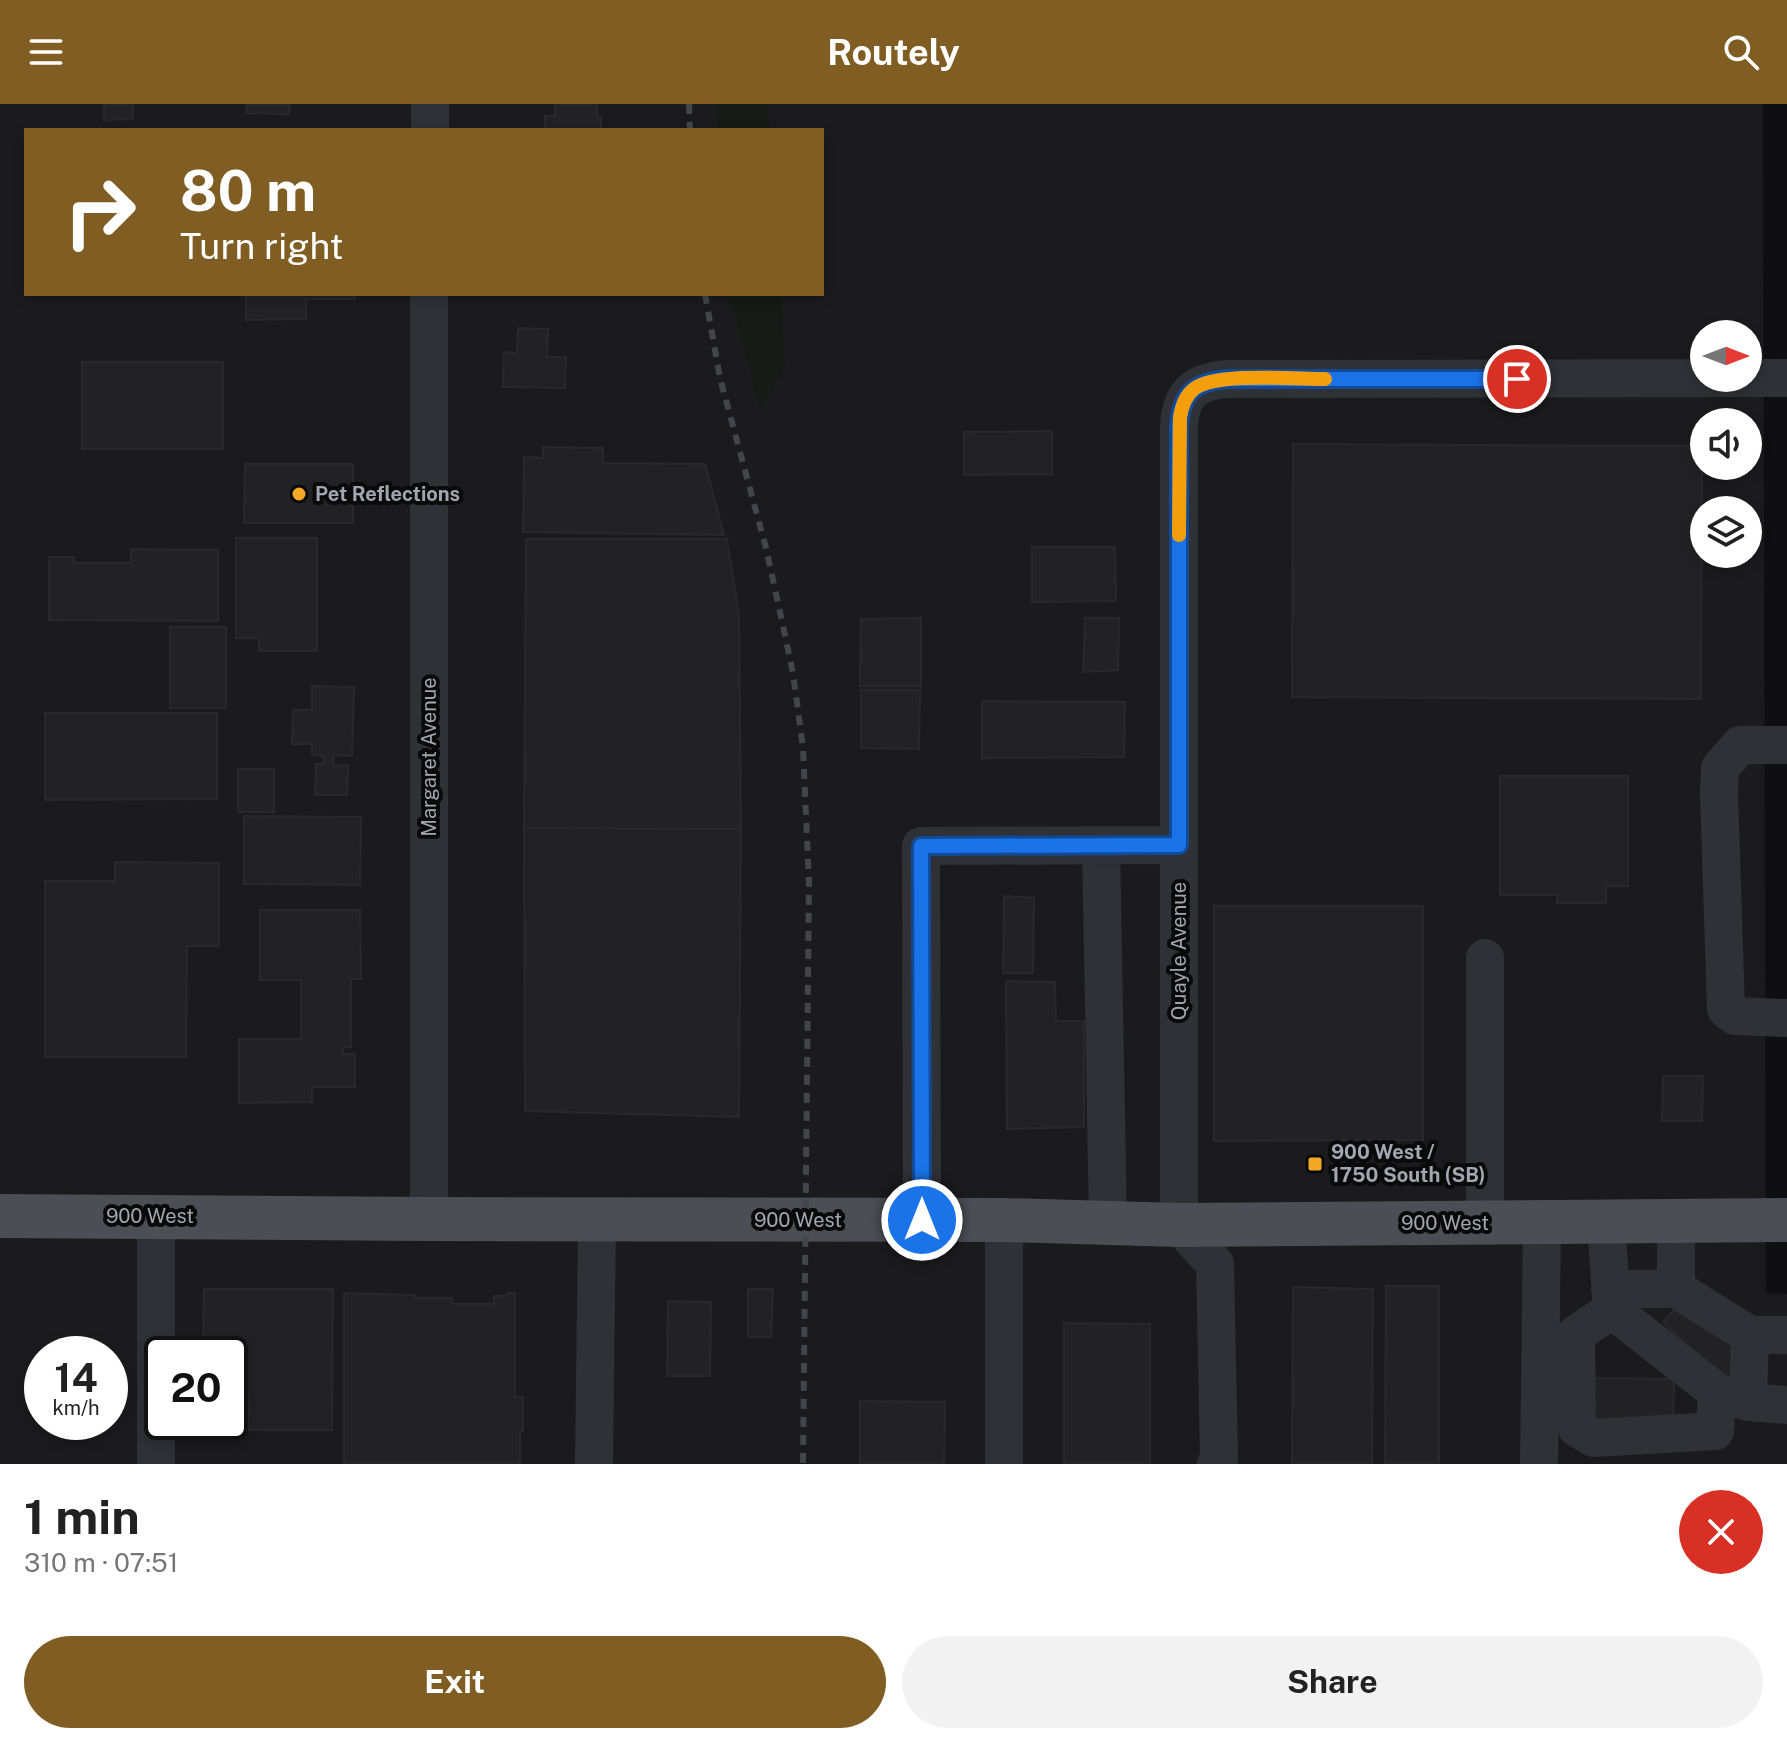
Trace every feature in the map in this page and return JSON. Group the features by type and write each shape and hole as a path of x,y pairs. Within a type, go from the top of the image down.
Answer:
{"main road":[{"name":"900 West","path":"0,1216 1004,1220 1179,1225 1787,1220"}],"street":[{"path":"430,104 430,128"},
{"name":"Margaret Avenue","path":"429,296 429,1219"},
{"name":"Quayle Avenue","path":"1179,1225 1179,426 1182,407 1190,391 1209,382 1229,379 1787,378"},
{"path":"1787,745 1740,745 1720,768 1719,793 1726,1009 1735,1016 1787,1018"},
{"path":"922,1220 921,846 1179,845"},
{"path":"1101,846 1108,1223"},
{"path":"1485,958 1485,1223"},
{"path":"156,1216 156,1464"},
{"path":"594,1464 597,1220"},
{"path":"1004,1220 1004,1464"},
{"path":"1539,1464 1542,1222"},
{"path":"1606,1222 1611,1299 1732,1397 1787,1405"},
{"path":"1676,1222 1676,1289"},
{"path":"1179,1225 1215,1264 1219,1459 1216,1464"},
{"path":"1676,1289 1769,1335 1715,1431 1594,1438 1577,1428 1576,1334 1611,1299 1676,1289"}],"shaded area":[{"path":"0,104 1763,104 1766,1293 1787,1294 1787,1464 0,1464"},
{"path":"717,104 767,104 769,128 717,128"},
{"path":"730,296 780,296 785,365 761,410"}],"building":[{"path":"104,104 133,104 133,119 104,120"},
{"path":"247,104 290,104 289,114 246,113"},
{"path":"555,104 597,104 601,128 545,128 545,116 555,116"},
{"path":"246,296 355,296 355,299 306,299 306,319 246,320"},
{"path":"518,328 548,329 547,357 566,357 565,388 503,387 504,352 517,353"},
{"path":"82,362 223,362 223,449 82,449"},
{"path":"1052,431 1052,474 964,475 964,432"},
{"path":"1293,444 1690,446 1690,480 1702,480 1702,496 1690,496 1690,568 1702,568 1701,699 1292,697"},
{"path":"543,447 603,448 603,463 705,464 724,535 523,532 524,457 543,458"},
{"name":"Pet Reflections","path":"245,464 353,464 353,523 244,523"},
{"path":"236,538 317,538 317,651 259,651 259,638 236,638"},
{"path":"526,539 727,539 739,615 741,829 524,828"},
{"path":"1032,547 1115,547 1116,601 1032,602"},
{"path":"131,549 218,550 218,621 49,620 49,557 74,557 74,563 131,563"},
{"path":"921,618 921,686 860,686 861,619"},
{"path":"1085,618 1119,618 1118,670 1083,672"},
{"path":"170,627 226,627 226,708 170,708"},
{"path":"312,686 354,687 352,756 333,755 333,765 348,766 347,795 315,795 316,764 324,764 324,756 312,755 312,744 292,744 293,710 312,710"},
{"path":"861,690 920,690 919,749 861,748"},
{"path":"982,701 1125,702 1124,757 982,758"},
{"path":"45,713 217,713 217,799 45,800"},
{"path":"238,769 274,769 274,812 238,812"},
{"path":"1500,776 1628,776 1628,886 1606,886 1606,903 1557,903 1557,895 1500,895"},
{"path":"244,816 361,817 360,885 244,884"},
{"path":"524,828 741,829 739,1117 525,1111"},
{"path":"115,862 219,863 219,946 187,946 186,1057 45,1057 45,881 115,881"},
{"path":"1004,896 1034,898 1033,973 1003,973"},
{"path":"1214,906 1423,906 1423,1140 1214,1141"},
{"path":"260,910 360,910 361,979 351,979 351,1047 343,1047 343,1054 355,1054 355,1087 312,1087 312,1102 239,1103 239,1039 301,1039 301,980 260,980"},
{"path":"1006,981 1055,982 1056,1021 1084,1021 1084,1127 1007,1129"},
{"path":"1663,1076 1703,1076 1702,1121 1662,1121"},
{"path":"1386,1286 1439,1286 1439,1464 1385,1464"},
{"path":"1293,1287 1373,1289 1372,1464 1292,1464"},
{"path":"204,1289 333,1289 332,1430 248,1430 248,1336 203,1336"},
{"path":"748,1289 773,1289 771,1337 748,1337"},
{"path":"344,1293 415,1295 415,1298 452,1298 452,1304 494,1304 494,1296 515,1293 515,1397 523,1397 520,1464 344,1464"},
{"path":"1684,1299 1747,1359 1726,1382 1663,1322"},
{"path":"668,1301 711,1302 710,1376 667,1376"},
{"path":"1064,1323 1150,1324 1150,1464 1064,1464"},
{"path":"1584,1378 1674,1379 1673,1436 1584,1416"},
{"path":"860,1401 945,1402 944,1464 860,1464"}],"railway":[{"path":"689,104 690,128"},
{"path":"705,296 720,378 780,612 793,673 803,748 809,883 803,1464"}],"slow traffic":[{"path":"1179,535 1180,417 1190,391 1199,385 1229,379 1325,379"}],"place":[{"name":"Pet Reflections","path":"299,494"},
{"name":"900 West / 1750 South (SB)","path":"1315,1164"}],"route":[{"path":"922,1220 921,846 1179,845 1179,426 1182,407 1190,391 1199,385 1229,379 1517,379"}]}
